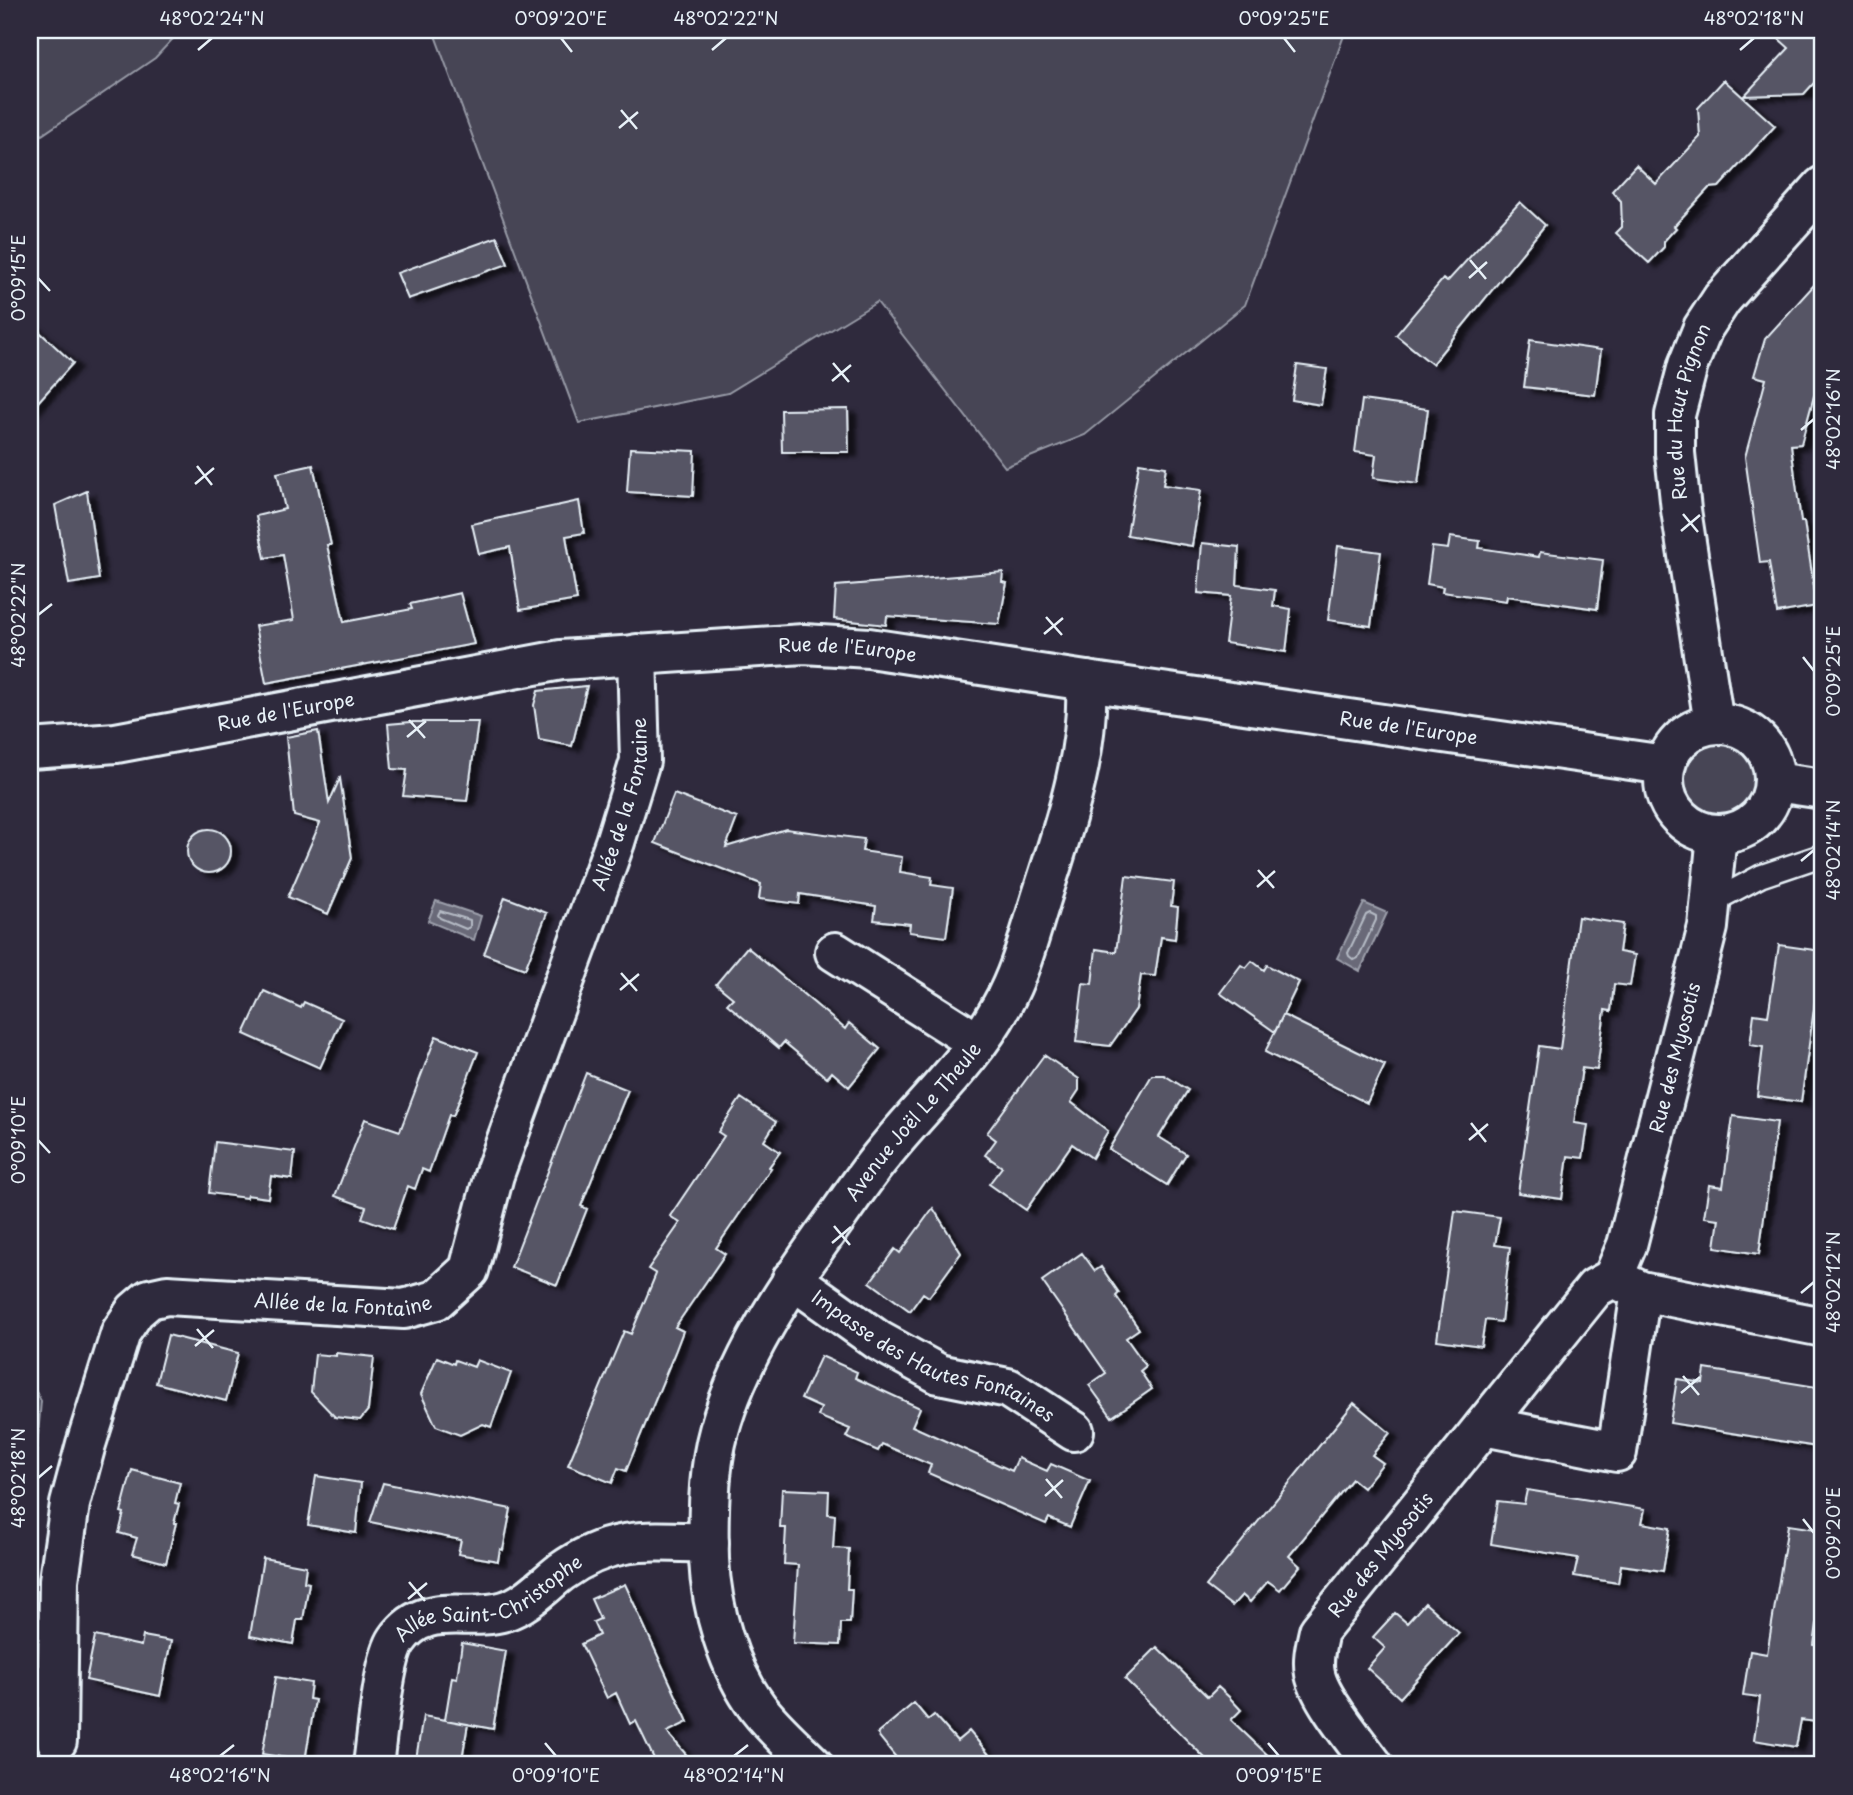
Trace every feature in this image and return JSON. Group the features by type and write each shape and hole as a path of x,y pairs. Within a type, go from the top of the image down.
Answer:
{"street":[{"name":"Rue du Haut Pignon","path":"1714,724 1681,510 1675,453 1675,415 1688,365 1703,328 1722,299 1823,186"},
{"name":"Rue de l'Europe","path":"30,749 116,743 561,660 804,644 869,648 1665,765"},
{"name":"Allée de la Fontaine","path":"57,1741 59,1580 70,1504 121,1332 135,1311 149,1299 167,1295 404,1309 436,1300 469,1270 494,1175 615,842 640,761 637,654"},
{"name":"Avenue Joël Le Theule","path":"813,1765 758,1708 732,1661 718,1623 713,1598 709,1543 710,1493 716,1443 734,1391 758,1339 792,1279 883,1154 978,1042 1001,1007 1017,975 1067,815 1087,714 1086,681"},
{"path":"1714,724 1735,726 1758,739 1772,760 1775,782 1770,802 1758,818 1741,830 1717,834 1693,828 1675,812 1665,790 1665,765 1672,749 1683,737 1701,726 1714,724"},
{"path":"1775,782 1823,789"},
{"name":"Rue des Myosotis","path":"1484,1426 1618,1452 1627,1245 1708,927 1717,834"},
{"path":"835,952 978,1042"},
{"name":"Impasse des Hautes Fontaines","path":"792,1279 879,1341 939,1374 1008,1388 1074,1431"},
{"path":"1627,1284 1823,1328"},
{"name":"Rue des Myosotis","path":"1373,1765 1328,1701 1315,1676 1313,1654 1319,1631 1595,1288 1627,1284"},
{"name":"Allée Saint-Christophe","path":"373,1765 388,1659 397,1640 412,1626 428,1616 448,1613 484,1615 504,1611 520,1604 588,1555 621,1543 709,1543"}],"lane":[{"path":"1710,903 1761,876 1823,855"}],"shaded area":[{"path":"30,30 181,30 155,58 30,143"},
{"path":"433,30 1346,30 1245,305 1085,435 1005,467 877,302 728,393 579,423"},
{"path":"1712,742 1726,742 1740,748 1750,758 1756,779 1750,800 1740,810 1726,816 1712,816 1698,810 1688,800 1682,786 1682,772 1688,758 1698,748"},
{"path":"30,1381 41,1401 30,1528"}],"water":[{"path":"436,901 481,916 474,940 428,921"},
{"path":"1364,903 1387,913 1360,971 1337,958"}],"building":[{"path":"1769,30 1823,30 1823,73 1804,94 1744,96 1789,48"},
{"path":"1724,80 1775,126 1719,187 1709,188 1674,226 1676,228 1664,241 1664,247 1649,263 1616,233 1622,227 1621,201 1612,191 1636,165 1656,184 1700,137 1698,108"},
{"path":"1520,202 1545,225 1432,364 1396,335 1443,279 1447,282"},
{"path":"497,237 508,264 408,299 397,273"},
{"path":"1823,275 1823,386 1814,396 1801,444 1791,445 1801,522 1804,522 1817,606 1777,613 1769,562 1760,563 1745,457 1766,379 1754,376 1765,339"},
{"path":"30,323 73,363 30,411"},
{"path":"1530,340 1601,350 1595,395 1524,387"},
{"path":"1297,365 1327,369 1321,405 1292,400"},
{"path":"1362,400 1428,409 1418,484 1373,478 1376,455 1355,452"},
{"path":"848,409 849,452 782,452 781,410"},
{"path":"630,448 695,451 693,496 627,492"},
{"path":"1139,463 1166,467 1163,485 1201,490 1192,546 1127,535"},
{"path":"313,465 331,545 327,545 344,622 412,609 410,604 460,593 474,644 266,683 255,626 294,620 283,555 265,558 256,516 285,509 277,473"},
{"path":"87,491 99,579 69,584 55,505"},
{"path":"579,501 584,533 566,536 577,600 520,610 510,547 479,554 472,524"},
{"path":"1450,537 1480,541 1479,548 1539,557 1540,552 1603,560 1597,609 1507,596 1506,601 1442,592 1443,587 1427,584 1432,547 1448,549"},
{"path":"1202,543 1239,547 1237,585 1275,590 1273,606 1291,609 1286,652 1225,643 1231,596 1198,593"},
{"path":"1338,546 1381,552 1371,626 1328,620"},
{"path":"1003,572 1002,582 1007,583 999,624 887,616 886,625 834,619 836,586"},
{"path":"587,686 572,746 539,740 534,705 538,691"},
{"path":"478,722 467,801 403,796 407,770 392,769 388,724"},
{"path":"318,731 329,803 340,778 352,858 328,914 288,897 320,823 294,816 286,737"},
{"path":"674,794 737,818 726,847 786,829 864,839 862,851 902,857 900,872 932,877 931,885 953,888 946,937 909,932 910,924 874,920 876,906 800,894 799,904 759,899 761,884 655,843"},
{"path":"209,829 225,835 231,851 225,867 209,873 193,867 187,851 193,835"},
{"path":"1126,876 1174,882 1171,906 1178,907 1175,939 1161,937 1155,976 1141,975 1136,1009 1110,1046 1076,1042 1083,983 1092,984 1096,949 1116,952"},
{"path":"505,897 547,913 525,969 484,954"},
{"path":"1578,917 1623,924 1619,952 1635,955 1630,986 1614,984 1611,1011 1605,1010 1597,1070 1582,1068 1574,1123 1588,1125 1583,1158 1568,1156 1562,1199 1518,1193 1539,1046 1560,1049"},
{"path":"1779,945 1822,951 1801,1102 1757,1096 1763,1047 1750,1045 1754,1014 1768,1016"},
{"path":"747,947 845,1029 849,1023 880,1049 849,1087 832,1072 827,1078 784,1042 779,1048 727,1004 733,998 716,984"},
{"path":"1252,961 1264,970 1267,965 1299,982 1275,1032 1220,993 1241,965 1246,968"},
{"path":"264,991 301,1008 304,1002 342,1019 320,1068 244,1034"},
{"path":"1283,1015 1385,1065 1367,1103 1265,1052"},
{"path":"436,1036 478,1052 453,1116 449,1115 429,1172 422,1169 415,1189 408,1186 393,1229 362,1218 366,1207 335,1196 365,1119 400,1131"},
{"path":"1044,1055 1079,1079 1079,1090 1071,1102 1108,1131 1092,1158 1072,1144 1026,1210 989,1184 1002,1167 985,1155 996,1140 987,1133"},
{"path":"586,1073 628,1090 581,1206 587,1209 557,1285 511,1267"},
{"path":"1152,1075 1164,1075 1188,1090 1159,1137 1186,1154 1167,1185 1109,1149"},
{"path":"741,1098 776,1122 764,1141 780,1152 716,1248 725,1254 675,1327 683,1331 675,1352 626,1471 618,1468 612,1483 568,1465 624,1331 631,1334 656,1274 648,1269 680,1223 670,1216 724,1136 718,1132"},
{"path":"1733,1116 1777,1122 1759,1254 1715,1247 1719,1219 1704,1217 1709,1185 1723,1187"},
{"path":"215,1142 295,1152 292,1179 271,1176 268,1198 209,1193"},
{"path":"933,1208 961,1253 929,1297 923,1293 910,1311 870,1282 895,1249 900,1253"},
{"path":"1455,1211 1500,1217 1495,1245 1510,1247 1501,1322 1485,1320 1481,1346 1437,1340"},
{"path":"1082,1253 1095,1271 1101,1267 1119,1293 1116,1296 1139,1329 1126,1338 1146,1366 1140,1371 1152,1389 1112,1417 1089,1385 1106,1373 1042,1281"},
{"path":"168,1335 238,1353 226,1401 156,1383"},
{"path":"336,1353 374,1357 368,1410 360,1420 335,1417 311,1392 315,1354 336,1356"},
{"path":"821,1356 857,1372 855,1378 920,1408 912,1426 1012,1471 1018,1458 1047,1471 1051,1464 1090,1481 1070,1527 1049,1518 1046,1524 928,1473 931,1465 882,1444 878,1451 846,1437 850,1429 818,1416 821,1408 801,1399"},
{"path":"437,1357 454,1364 455,1360 474,1367 477,1360 511,1373 491,1427 483,1424 460,1435 436,1426 421,1394"},
{"path":"1705,1369 1823,1388 1823,1448 1670,1423 1677,1379 1703,1383"},
{"path":"1354,1403 1390,1433 1372,1455 1383,1463 1363,1488 1352,1479 1289,1556 1300,1566 1280,1590 1268,1581 1250,1602 1242,1595 1232,1606 1206,1586"},
{"path":"132,1470 180,1483 175,1503 179,1504 176,1523 166,1563 132,1554 137,1538 119,1533 124,1513 121,1512"},
{"path":"316,1476 361,1483 356,1533 308,1525"},
{"path":"383,1483 511,1509 503,1550 500,1549 498,1561 458,1554 461,1540 370,1522"},
{"path":"782,1489 829,1491 828,1514 835,1515 833,1548 849,1549 847,1589 852,1589 850,1623 841,1623 840,1645 793,1643 798,1565 784,1564 786,1528 780,1528"},
{"path":"1527,1490 1645,1509 1642,1523 1670,1528 1663,1571 1621,1565 1618,1583 1574,1576 1578,1558 1491,1544 1498,1501 1524,1504"},
{"path":"1788,1525 1823,1530 1823,1582 1814,1645 1823,1647 1823,1670 1816,1722 1801,1720 1796,1747 1754,1740 1760,1697 1743,1695 1750,1651 1767,1654"},
{"path":"263,1558 306,1566 304,1582 309,1583 303,1620 297,1620 293,1644 250,1636"},
{"path":"625,1584 688,1722 667,1732 695,1765 657,1765 636,1721 630,1724 616,1693 607,1698 581,1644 599,1635 593,1622 600,1619 591,1599"},
{"path":"1425,1603 1459,1633 1400,1698 1367,1668 1385,1648 1373,1637 1395,1613 1407,1623"},
{"path":"95,1636 141,1646 143,1636 171,1641 160,1696 86,1680"},
{"path":"462,1643 506,1651 493,1729 445,1720 452,1677 457,1678"},
{"path":"1157,1647 1208,1697 1218,1687 1229,1697 1241,1710 1231,1720 1278,1765 1212,1765 1125,1679"},
{"path":"276,1677 311,1683 309,1699 315,1700 305,1761 262,1754"},
{"path":"914,1703 928,1720 934,1715 957,1741 969,1731 998,1765 902,1765 877,1734"},
{"path":"423,1716 468,1724 461,1765 415,1765"}]}
